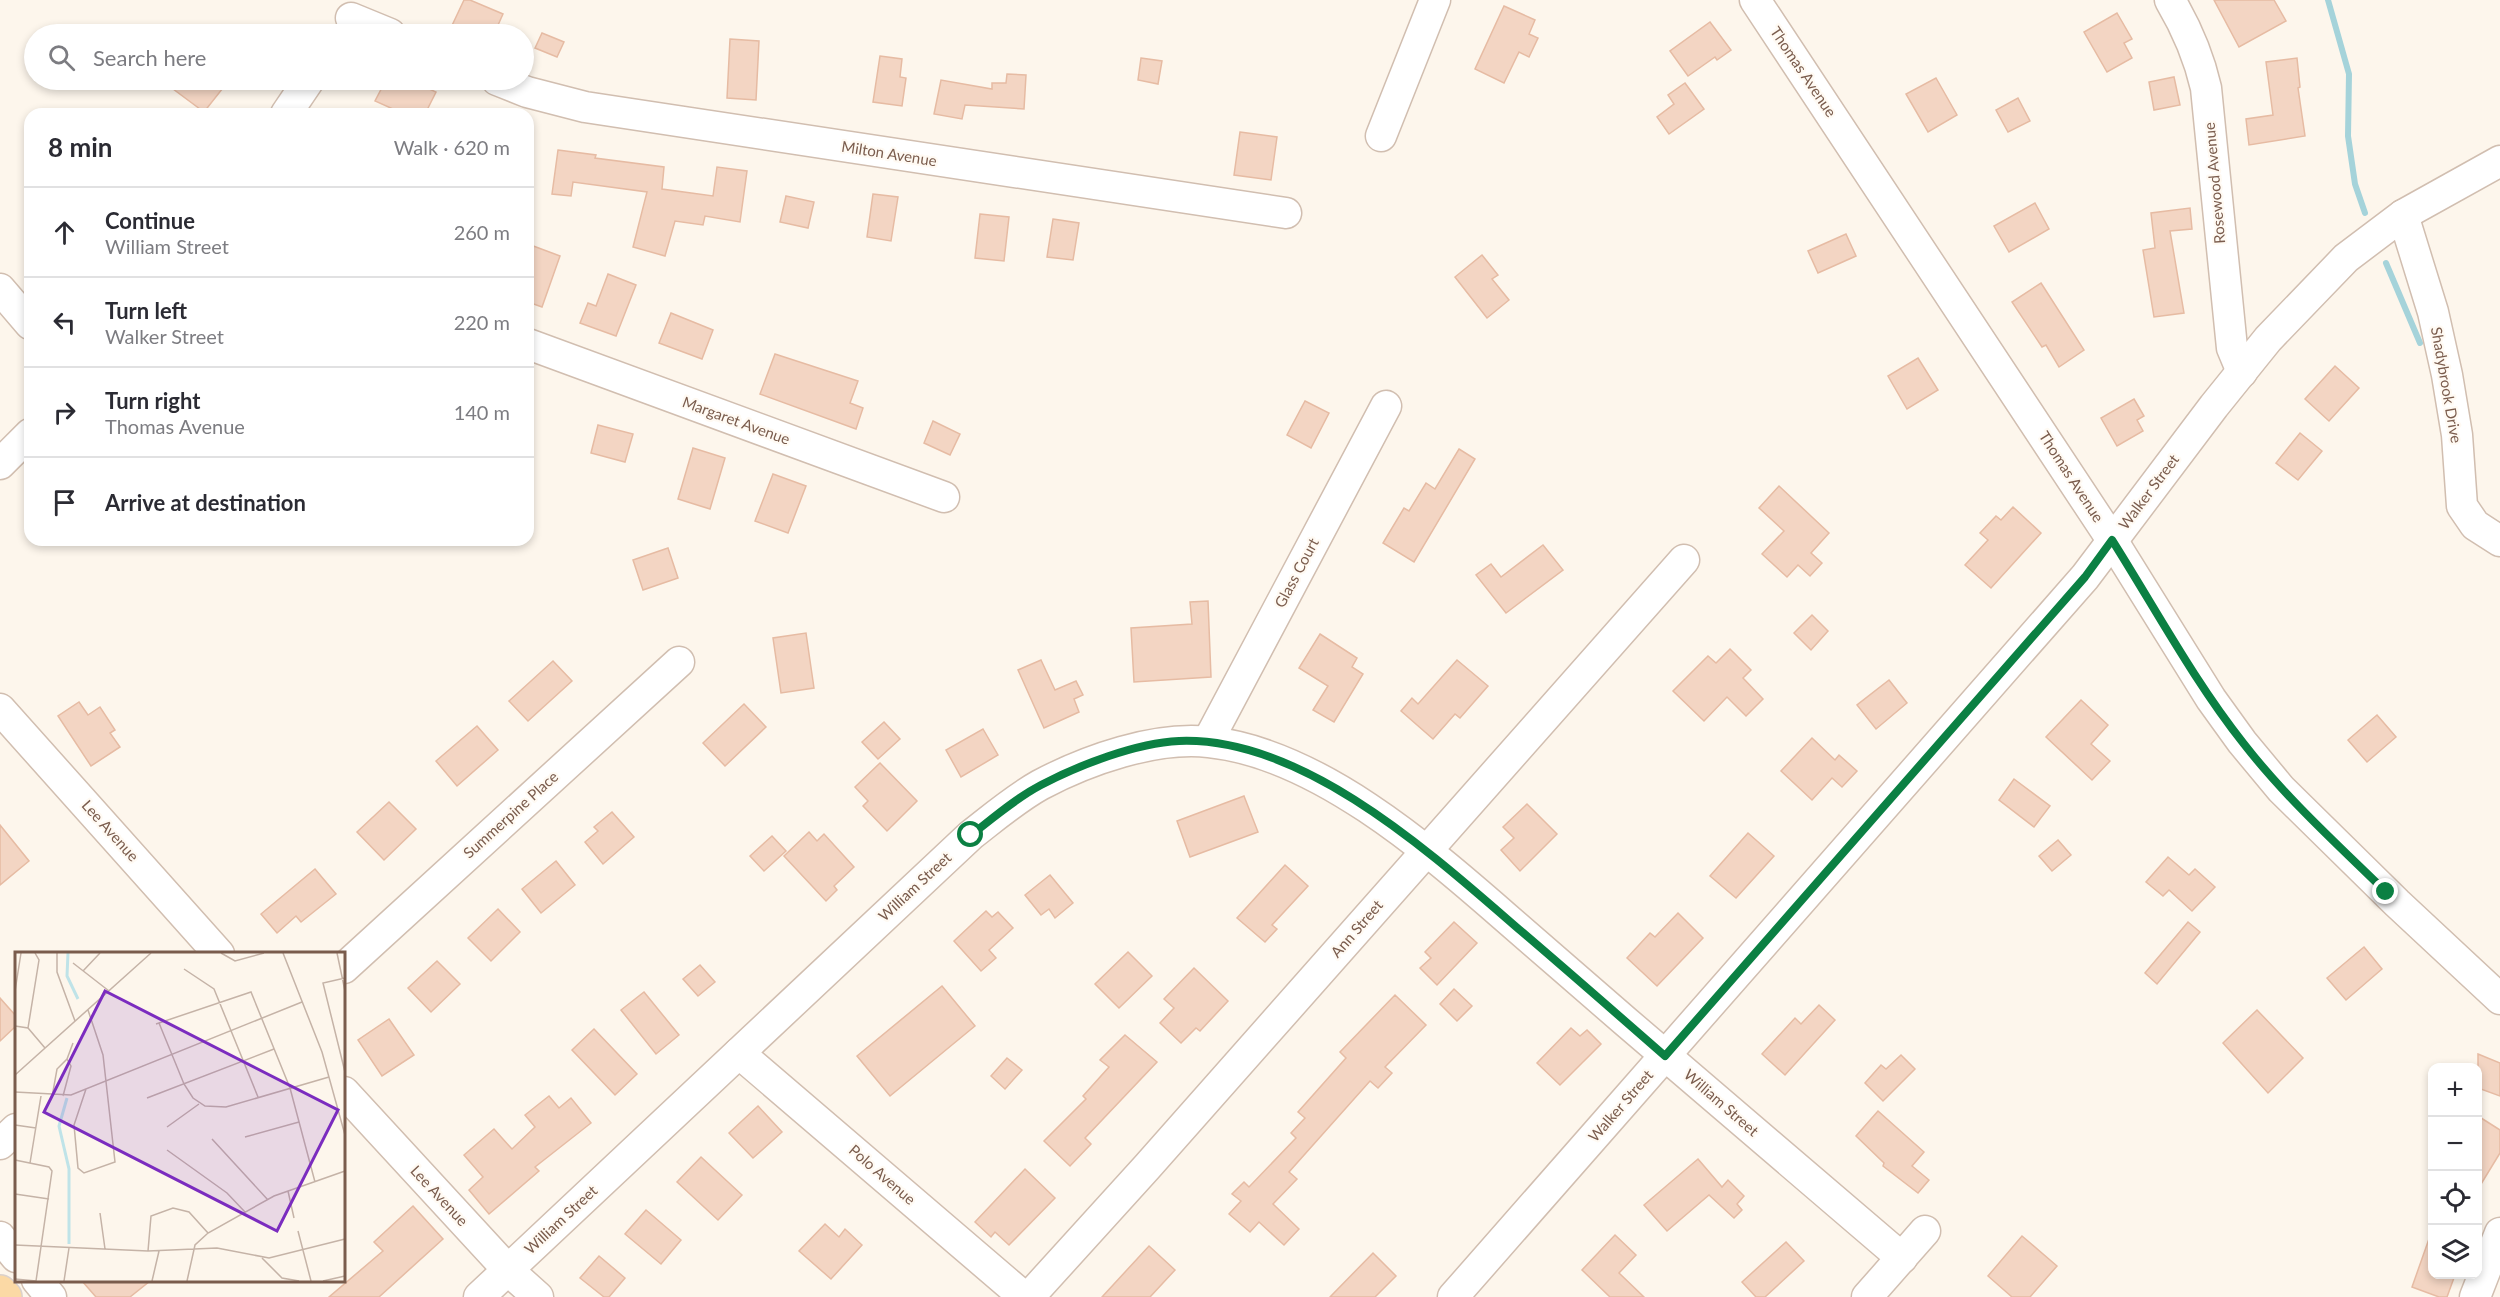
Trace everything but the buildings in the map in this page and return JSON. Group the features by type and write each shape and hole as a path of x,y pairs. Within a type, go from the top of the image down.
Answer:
{"main road":[{"path":"0,1292 5,1297"}],"street":[{"path":"1381,136 1435,0"},
{"name":"Thomas Avenue","path":"1755,0 2112,540 2211,699 2242,742 2280,789 2500,999"},
{"name":"Rosewood Avenue","path":"2170,0 2182,20 2202,69 2206,88 2232,348 2242,372"},
{"path":"351,17 367,24"},
{"path":"290,108 302,90"},
{"name":"Milton Avenue","path":"520,90 585,107 1286,213"},
{"name":"Walker Street","path":"1453,1297 2085,577 2214,406 2268,339 2346,258 2403,215 2500,161"},
{"name":"Shadybrook Drive","path":"2403,215 2433,312 2447,375 2457,435 2462,506 2475,525 2500,542"},
{"path":"0,289 24,317"},
{"name":"Margaret Avenue","path":"534,346 944,497"},
{"name":"Glass Court","path":"1208,741 1386,406"},
{"path":"0,464 24,441"},
{"name":"Ann Street","path":"1027,1297 1684,560"},
{"name":"Summerpine Place","path":"345,967 679,662"},
{"name":"Lee Avenue","path":"0,709 217,952"},
{"name":"William Street","path":"479,1297 971,835 1026,794 1051,780 1101,759 1177,741 1208,741 1233,746 1292,764 1336,789 1427,850 1902,1258"},
{"name":"Polo Avenue","path":"740,1053 1027,1297"},
{"name":"Lee Avenue","path":"345,1093 508,1270 538,1297"},
{"path":"0,1144 15,1130"},
{"path":"1867,1297 1925,1231"},
{"path":"2475,1297 2500,1233"},
{"path":"0,1237 15,1256"},
{"path":"38,1282 51,1297"}],"waterway":[{"path":"2328,0 2349,74 2348,136 2355,184 2365,213"},
{"path":"2386,263 2420,343"}],"route":[{"path":"971,835 1041,785 1101,759 1149,745 1177,741 1208,741 1292,764 1336,789 1427,850 1665,1056 2085,577 2112,540 2211,699 2242,742 2280,789 2386,892"}]}
